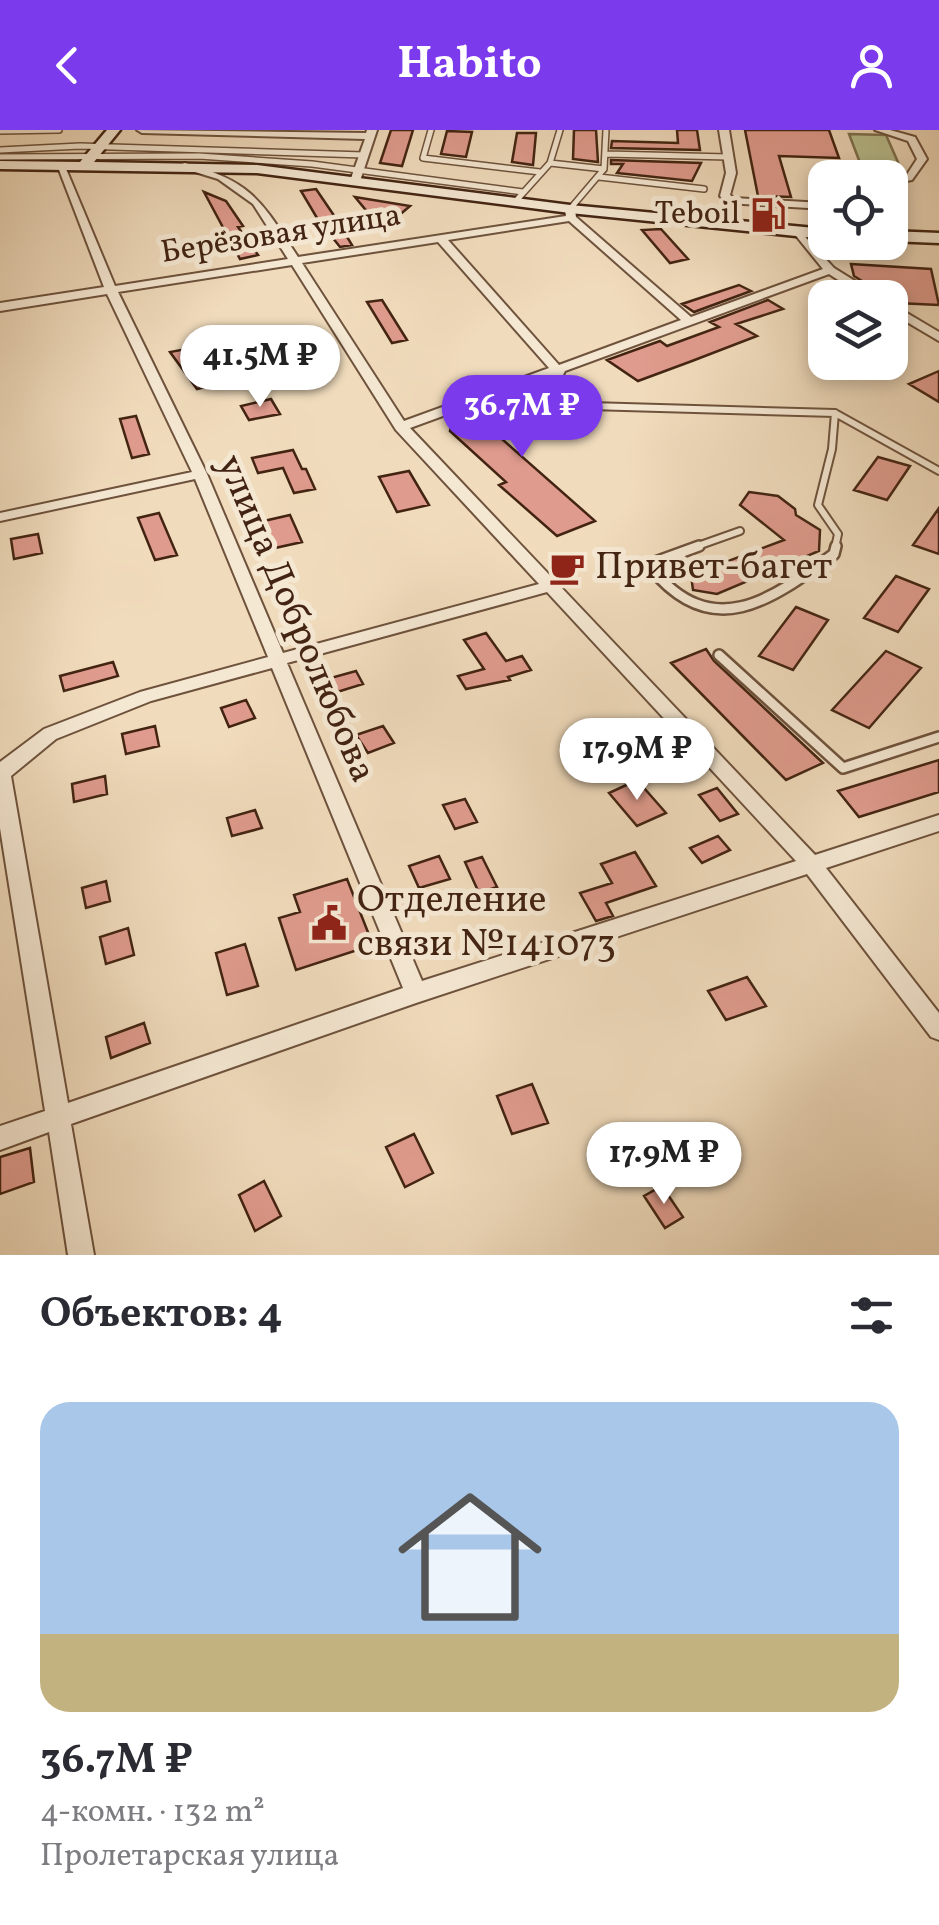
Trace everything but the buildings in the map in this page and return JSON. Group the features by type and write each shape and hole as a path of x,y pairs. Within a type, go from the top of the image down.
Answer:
{"main road":[{"path":"93,155 114,130"},
{"path":"0,165 59,164 93,155 185,166 357,175 519,197 570,214 808,233"},
{"path":"908,237 939,238"}],"street":[{"path":"142,130 371,133 357,175"},
{"path":"724,130 731,174 725,196 731,201 808,208"},
{"path":"880,130 912,138 922,159 908,178"},
{"name":"улица Добролюбова","path":"59,164 111,290 200,474 416,993"},
{"path":"185,166 221,178 256,202 401,427 811,864 939,1030"},
{"path":"570,214 691,323"},
{"name":"Берёзовая улица","path":"0,307 292,263 570,214"},
{"path":"798,232 830,270 846,280"},
{"path":"440,238 555,373"},
{"path":"401,427 830,270"},
{"path":"908,318 939,337"},
{"path":"0,516 200,474"},
{"path":"81,1255 0,772 50,734 146,696 552,586"},
{"path":"0,1138 416,993 939,823"}],"lane":[{"path":"0,131 59,130"},
{"path":"432,130 423,158 540,172"},
{"path":"519,197 550,163 560,130"},
{"path":"570,214 604,169 606,130"},
{"path":"0,153 199,156 357,175"},
{"path":"607,154 728,157"},
{"path":"93,155 364,155"},
{"path":"550,163 604,169"},
{"path":"599,177 704,190"},
{"path":"555,373 590,406 835,413 939,471"},
{"path":"740,531 655,562 651,568 661,584 683,604 709,612 738,608 799,581 834,554 838,534 818,506 832,450 835,413"},
{"path":"718,655 843,768 939,737"}],"green space":[{"path":"849,134 886,135 897,160 859,160"}],"place":[{"name":"Teboil","path":"768,215"},
{"name":"Привет-багет","path":"567,568"},
{"name":"Отделение связи №141073","path":"329,923"}]}
